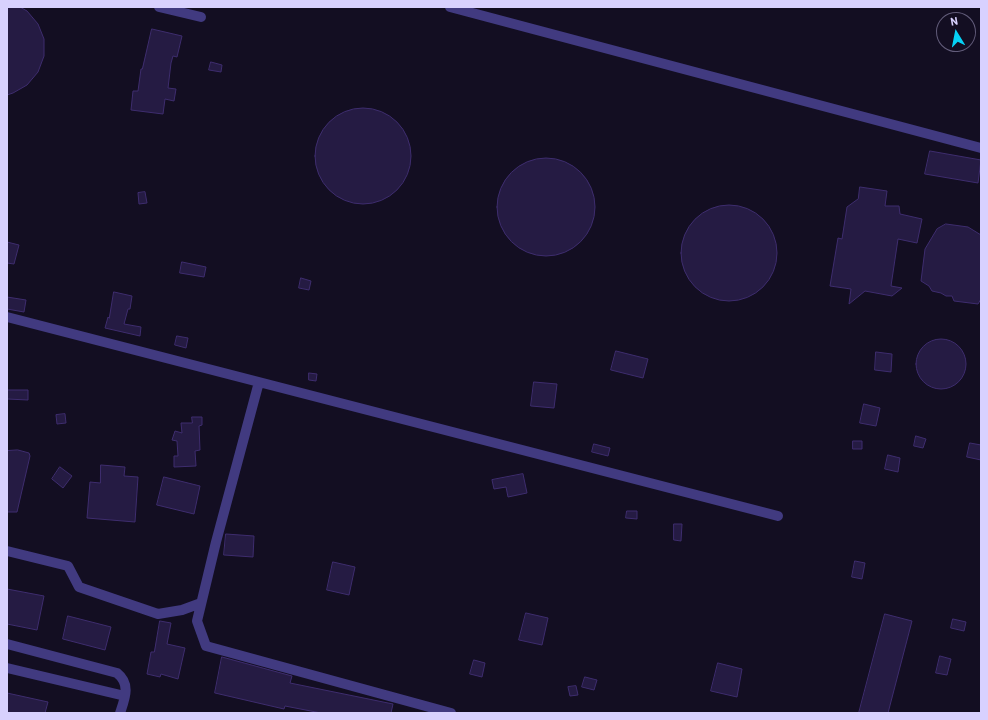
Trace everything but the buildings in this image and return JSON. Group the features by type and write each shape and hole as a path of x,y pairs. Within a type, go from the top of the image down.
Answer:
{"lane":[{"path":"159,7 201,17"},
{"path":"450,7 981,148"},
{"path":"7,317 778,516"},
{"path":"259,382 197,620 206,646 451,713"},
{"path":"7,551 68,566 79,587 158,614 182,610 201,603"},
{"path":"7,644 117,673 124,678 126,686 120,713"},
{"path":"7,668 125,696"}]}
